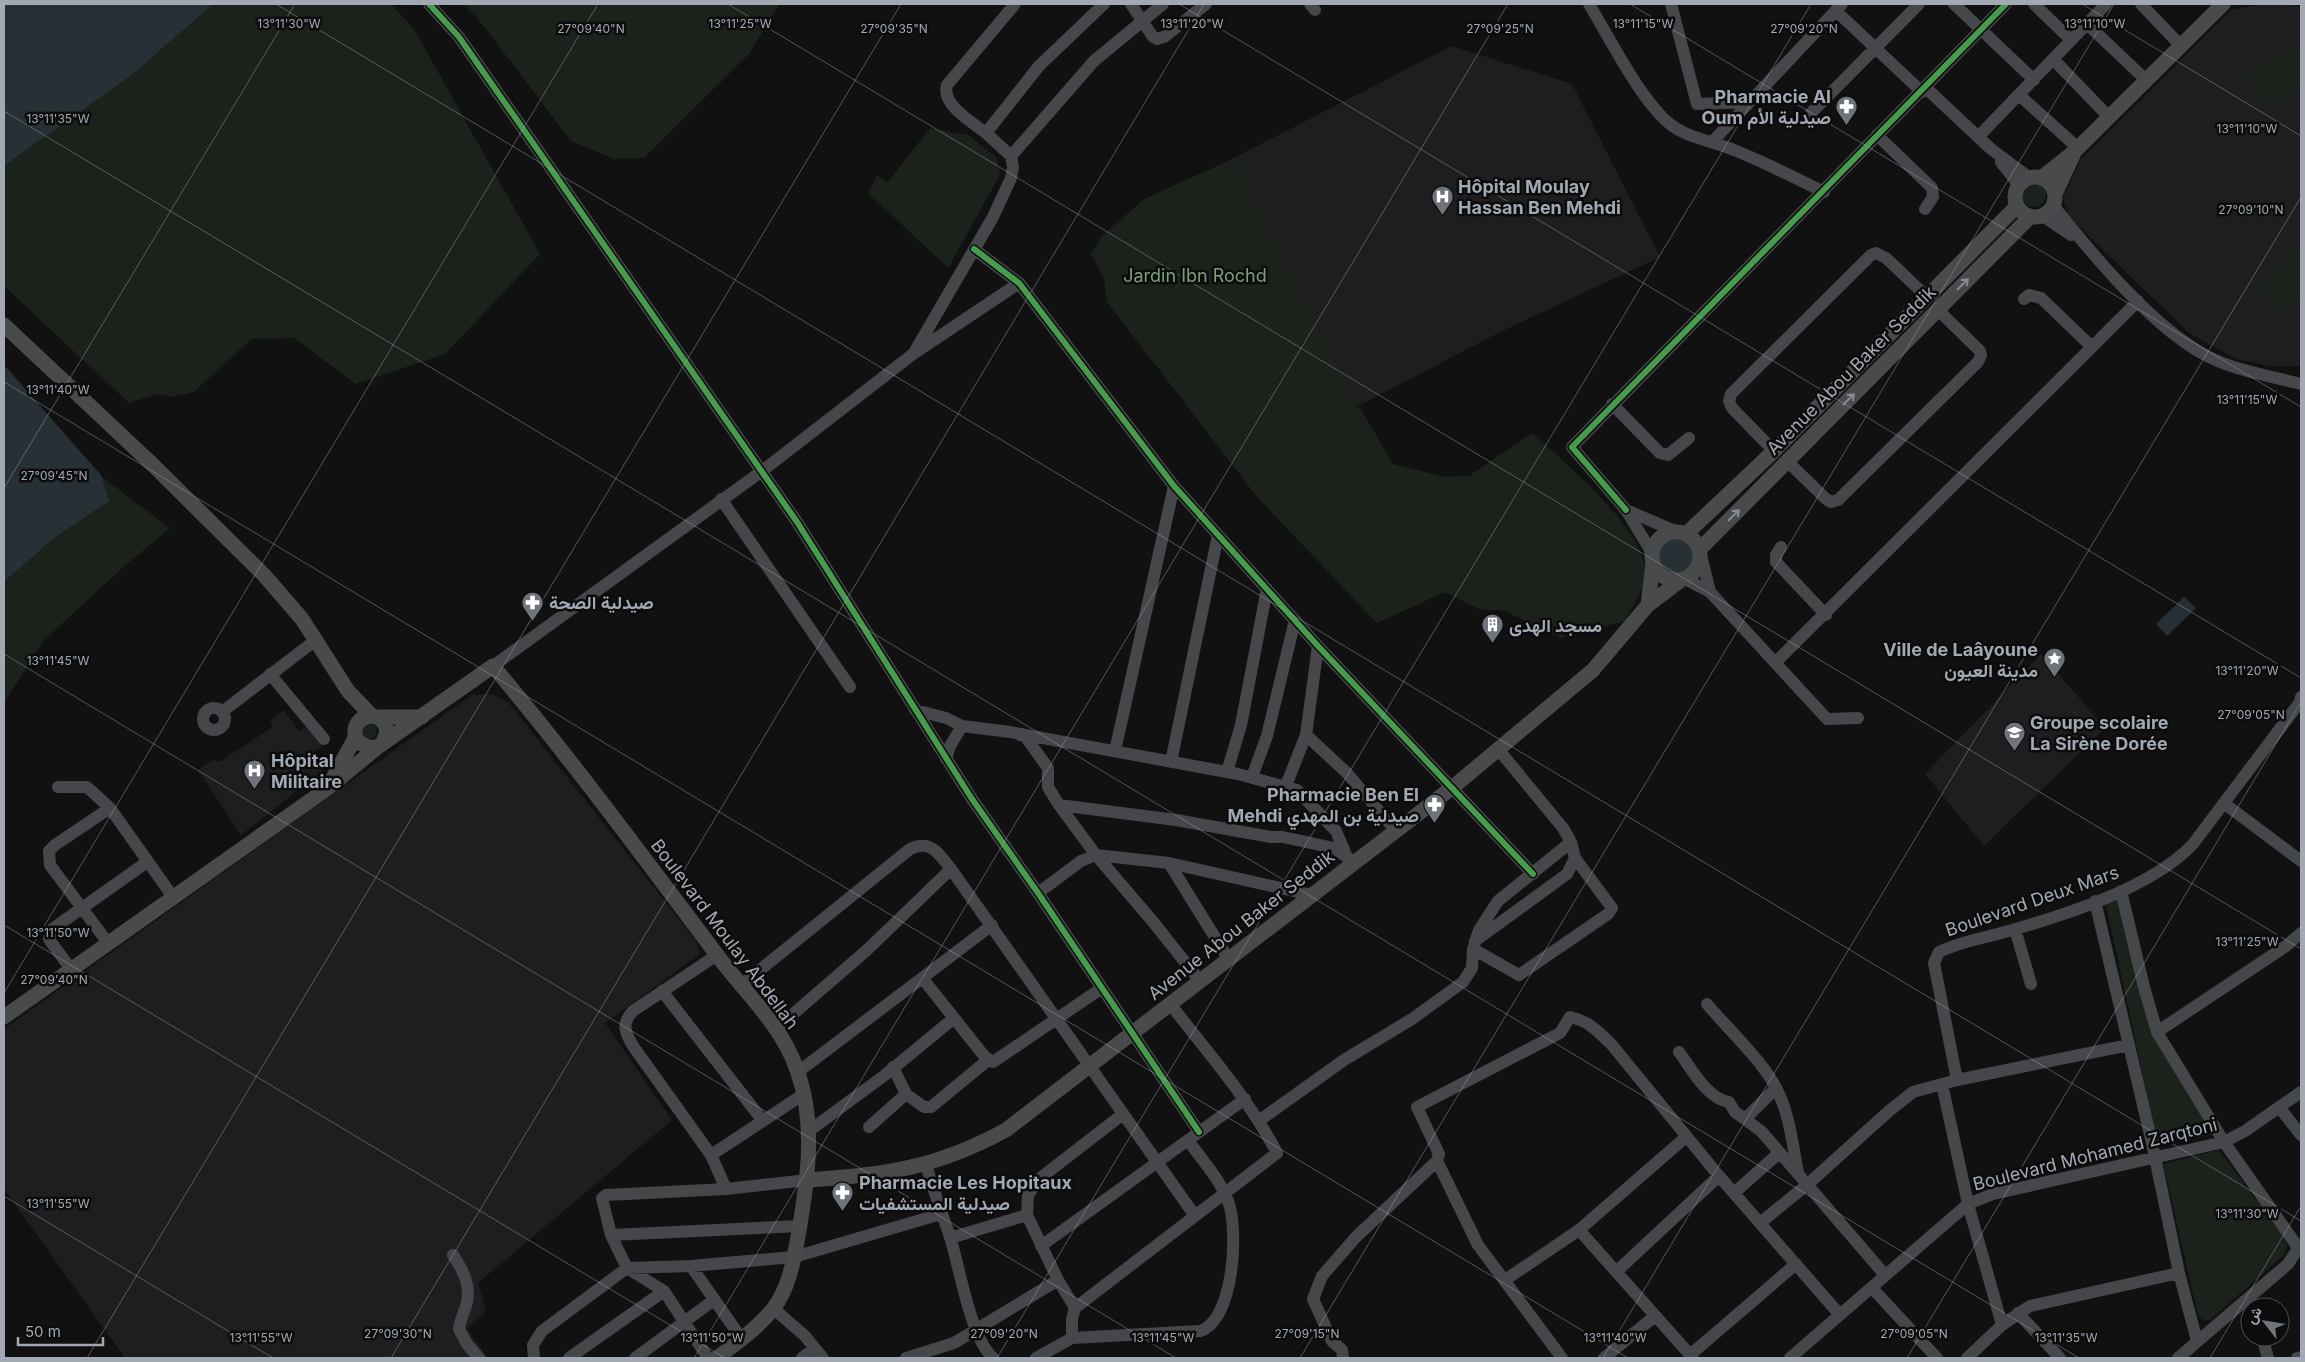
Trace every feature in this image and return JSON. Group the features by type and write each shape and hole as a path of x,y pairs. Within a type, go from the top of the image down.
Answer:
{"main road":[{"name":"Avenue Abou Baker Seddik","path":"2030,180 2076,150 2222,4"},
{"name":"Avenue Abou Baker Seddik","path":"1700,552 1787,461 1938,310 2045,208 2076,150"},
{"path":"2030,180 2050,184 2045,208 2017,206 2016,192 2030,180"},
{"name":"Avenue Abou Baker Seddik","path":"1681,532 1774,451 2017,206"},
{"path":"4,325 240,549 284,596 317,639 348,690 386,726 386,737 381,744 365,747 355,735 348,690"},
{"path":"1648,606 1652,558 1654,546 1662,536 1681,532 1692,538 1700,552 1697,569 1683,579 1667,579 1656,570 1652,558"},
{"name":"Avenue Abou Baker Seddik","path":"807,1180 887,1173 926,1164 984,1142 1006,1130 1312,895 1351,859 1395,830 1453,787 1593,670 1648,606 1683,579"},
{"path":"4,1017 328,788 381,744 494,666"},
{"name":"Boulevard Moulay Abdellah","path":"494,666 539,720 740,986 777,1028 798,1072 804,1094 808,1131 807,1180 794,1257 785,1288 774,1308 717,1358"},
{"path":"328,788 355,735 360,720 375,716 422,717"}],"street":[{"path":"430,4 459,37 762,471 812,546 946,759 1199,1132"},
{"path":"913,354 993,217 1011,178 1013,167 1011,156 954,106 947,99 945,92 947,86 1015,4"},
{"path":"986,133 1039,66 1104,4"},
{"path":"1132,4 1153,36 1161,39 1206,4"},
{"path":"1011,156 1094,61 1163,4"},
{"path":"1589,4 1658,113 1671,125 1687,134 1713,141 1752,157 1824,192"},
{"path":"1671,4 1697,104 1750,102"},
{"path":"1811,114 1920,4"},
{"path":"1954,4 2034,80"},
{"path":"1652,558 1626,510 1572,447 1612,404 1924,90 2006,4"},
{"path":"2034,4 2071,40"},
{"path":"1978,137 2106,4"},
{"path":"2141,4 2181,46"},
{"path":"1713,141 1839,7 1876,48 1991,149 2030,180"},
{"path":"2087,24 2146,80"},
{"path":"2053,59 2110,117"},
{"path":"2019,95 2076,150"},
{"path":"1877,136 1932,188 1934,197 1925,208"},
{"path":"2045,208 2083,243 2138,301 2179,338 2208,356 2241,370 2301,384"},
{"path":"974,249 1020,283 1174,486 1318,646 1533,874"},
{"path":"1774,451 1732,408 1729,401 1732,394 1800,324 1871,255 1876,253 1886,258 1927,297"},
{"path":"494,666 762,471 913,354 1020,283"},
{"path":"2024,299 2029,295 2041,298 2092,347"},
{"path":"1776,662 1826,615 2138,301"},
{"path":"1787,461 1826,499 1831,502 1838,500 1978,362 1981,355 1980,351 1938,310"},
{"path":"1612,404 1660,453 1668,455 1689,438"},
{"path":"1115,751 1174,486"},
{"path":"721,499 850,688"},
{"path":"1626,510 1681,532"},
{"path":"1171,762 1218,535"},
{"path":"1781,547 1776,556 1776,562 1826,615"},
{"path":"1700,552 1710,592"},
{"path":"1683,579 1710,592 1827,719 1858,718"},
{"path":"1227,772 1241,725 1266,589"},
{"path":"1252,777 1267,736 1295,620"},
{"path":"222,712 317,639"},
{"path":"1285,788 1306,735 1318,646"},
{"path":"270,674 324,739"},
{"name":"Boulevard Deux Mars","path":"1957,1080 1934,963 1935,955 1942,950 2016,929 2121,891 2164,870 2180,859 2225,804 2301,701"},
{"path":"915,710 946,718 962,726 1010,732 1227,772 1297,790 1336,831 1351,859"},
{"path":"946,759 950,746 962,726"},
{"path":"1010,732 1025,736 1048,768 1048,787 1059,805 1096,855 1200,981"},
{"path":"1306,735 1347,773 1395,830"},
{"path":"1474,945 1519,975 1608,914 1612,908 1575,858 1571,842 1563,828 1498,749"},
{"path":"58,787 81,785 88,787 110,808 173,898"},
{"path":"2225,804 2301,861"},
{"path":"1059,805 1176,820 1271,838 1283,837 1334,848 1351,859"},
{"path":"108,943 80,908 50,865 49,851 110,808"},
{"path":"1260,1120 1344,1060 1412,1019 1463,982 1472,968 1474,945 1486,917 1498,901 1571,842"},
{"path":"740,986 910,849 921,844 931,846 992,925 1088,1067 1158,1160 1195,1216"},
{"path":"1038,893 1081,861 1096,855 1169,863 1312,895"},
{"path":"1474,945 1567,874 1575,858"},
{"path":"71,969 50,942 50,934 55,926 148,862"},
{"path":"1169,863 1229,960"},
{"path":"777,1028 866,950 950,869"},
{"path":"2121,891 2144,987 2158,1032 2224,1142 2296,1246 2296,1252 2291,1261 2256,1297"},
{"path":"2095,901 2155,1158 2179,1273 2197,1341"},
{"path":"798,1072 992,925"},
{"path":"2016,929 2032,984"},
{"path":"2158,1032 2286,946 2301,933"},
{"path":"717,955 629,1014 625,1023 626,1033 633,1046 712,1155 726,1189"},
{"path":"923,979 988,1060"},
{"path":"893,1067 906,1094 924,1107 931,1107 988,1060 998,1061 1102,988"},
{"path":"662,991 763,1122"},
{"path":"1072,1338 1072,1319 1075,1308 1277,1153 1260,1120 1171,1004"},
{"path":"1706,1004 1776,1088 1783,1105 1798,1173"},
{"path":"1343,1358 1342,1350 1332,1341 1313,1299 1322,1276 1356,1236 1437,1161 1439,1154 1417,1107 1560,1034 1570,1017 1589,1023 1598,1030 1719,1176 1840,1315"},
{"path":"808,1131 954,1018"},
{"path":"1760,1223 1808,1184 1904,1099 1923,1088 2129,1045"},
{"path":"1679,1052 1720,1101 1729,1102 1734,1112 1762,1132 1885,1276"},
{"path":"1942,1084 1968,1204 2002,1325"},
{"path":"1745,1119 1776,1088"},
{"name":"Boulevard Mohamed Zarqtoni","path":"1790,1358 1968,1204 1993,1194 2224,1142 2245,1132 2301,1092"},
{"path":"712,1155 804,1094"},
{"path":"869,1127 906,1094"},
{"path":"1041,1246 1244,1099"},
{"path":"2279,1107 2301,1135"},
{"path":"1075,1308 1041,1246 1027,1215 1026,1201 1032,1187 1123,1114"},
{"path":"1505,1280 1579,1230 1686,1137"},
{"path":"1036,1358 1072,1338 1200,1330 1212,1325 1224,1306 1231,1266 1231,1210 1224,1193 1188,1140"},
{"path":"1734,1193 1779,1153"},
{"path":"1437,1161 1478,1245 1491,1266 1505,1280 1562,1358"},
{"path":"926,1164 950,1238 976,1329 988,1354 993,1358"},
{"path":"1616,1272 1719,1176"},
{"path":"708,1358 664,1291 627,1268 611,1235 602,1198 606,1195 726,1189 807,1180"},
{"path":"534,1358 533,1345 542,1331 627,1268 691,1266 794,1257 942,1214"},
{"path":"950,1238 1027,1215"},
{"path":"611,1235 800,1226"},
{"path":"1579,1230 1691,1357 1796,1264"},
{"path":"453,1255 465,1273 467,1284 468,1299 459,1329 467,1344 479,1358"},
{"path":"691,1266 741,1338"},
{"path":"1967,1358 2002,1325 2030,1306 2179,1273"},
{"path":"906,1358 954,1343 1058,1280"},
{"path":"1872,1288 1937,1358"},
{"path":"568,1358 664,1291"},
{"path":"635,1358 714,1300"},
{"path":"774,1308 823,1358"},
{"path":"2178,1358 2197,1341 2240,1310"},
{"path":"2018,1313 2060,1358"},
{"path":"1604,1358 1655,1316"},
{"path":"802,1358 815,1348"}],"shaded area":[{"path":"4,4 213,4 132,75 4,166"},
{"path":"2260,4 2287,4 2301,7 2301,366 2270,366 2236,359 2189,333 2069,217 2063,198 2080,160 2231,10"},
{"name":"Hôpital Moulay Hassan Ben Mehdi","path":"1452,46 1572,84 1660,257 1500,332 1345,413 1220,165"},
{"path":"4,365 101,475 109,501 54,538 4,582"},
{"path":"1676,539 1688,545 1694,557 1688,569 1676,575 1664,569 1658,557 1664,545"},
{"path":"2184,597 2196,608 2167,636 2156,624"},
{"name":"Groupe scolaire La Sirène Dorée","path":"2041,654 2105,728 1984,846 1925,774"},
{"path":"491,694 509,703 696,941 700,954 605,1023 672,1120 478,1283 486,1311 467,1329 488,1358 125,1358 4,1189 4,1029 449,711 473,695"},
{"name":"Hôpital Militaire","path":"284,710 299,731 310,724 327,743 312,752 322,771 241,835 198,770 214,759 218,762 221,761 273,727 270,720"}],"green space":[{"path":"213,4 391,4 414,29 540,254 445,354 356,384 294,338 251,339 194,392 172,397 158,394 129,403 4,286 4,166 132,75"},
{"path":"463,4 780,4 748,55 644,158 614,159 571,141 476,16"},
{"path":"2301,42 2301,87 2266,108 2246,75"},
{"path":"930,128 968,135 997,158 1000,175 948,268 868,193 877,175 888,182"},
{"name":"Jardin Ibn Rochd","path":"1235,158 1357,407 1361,409 1393,464 1445,477 1469,476 1532,433 1603,500 1635,541 1643,561 1645,579 1625,621 1560,638 1505,611 1479,609 1445,592 1377,623 1257,497 1107,302 1104,279 1091,253 1102,236 1144,199"},
{"path":"2034,183 2042,187 2046,195 2042,203 2034,207 2026,203 2022,195 2026,187"},
{"path":"2301,245 2301,299 2286,314 2259,286"},
{"path":"101,476 170,528 127,564 44,640 4,703 4,582 54,538 108,501"},
{"path":"366,723 372,723 377,728 375,737 366,739 361,734 361,728"},
{"path":"2109,898 2117,900 2151,1032 2215,1130 2212,1135 2160,1143 2156,1137 2106,904"},
{"path":"2219,1150 2284,1237 2287,1246 2284,1255 2211,1319 2204,1321 2198,1315 2163,1164"}],"cycle path":[{"path":"429,4 459,37 797,522 972,799 1038,893 1199,1132"},
{"path":"1626,510 1572,447 2006,4"},
{"path":"974,249 1019,283 1174,486 1318,646 1533,874"}],"place":[{"name":"Pharmacie Al Oum صيدلية الأم","path":"1847,125"},
{"name":"Hôpital Moulay Hassan Ben Mehdi","path":"1442,215"},
{"name":"صيدلية الصحة","path":"533,621"},
{"name":"مسجد الهدى","path":"1493,644"},
{"name":"Ville de Laâyoune مدينة العيون","path":"2054,678"},
{"name":"Groupe scolaire La Sirène Dorée","path":"2014,751"},
{"name":"Hôpital Militaire","path":"255,789"},
{"name":"Pharmacie Ben El Mehdi صيدلية بن المهدي","path":"1435,823"},
{"name":"Pharmacie Les Hopitaux صيدلية المستشفيات","path":"843,1211"}]}
